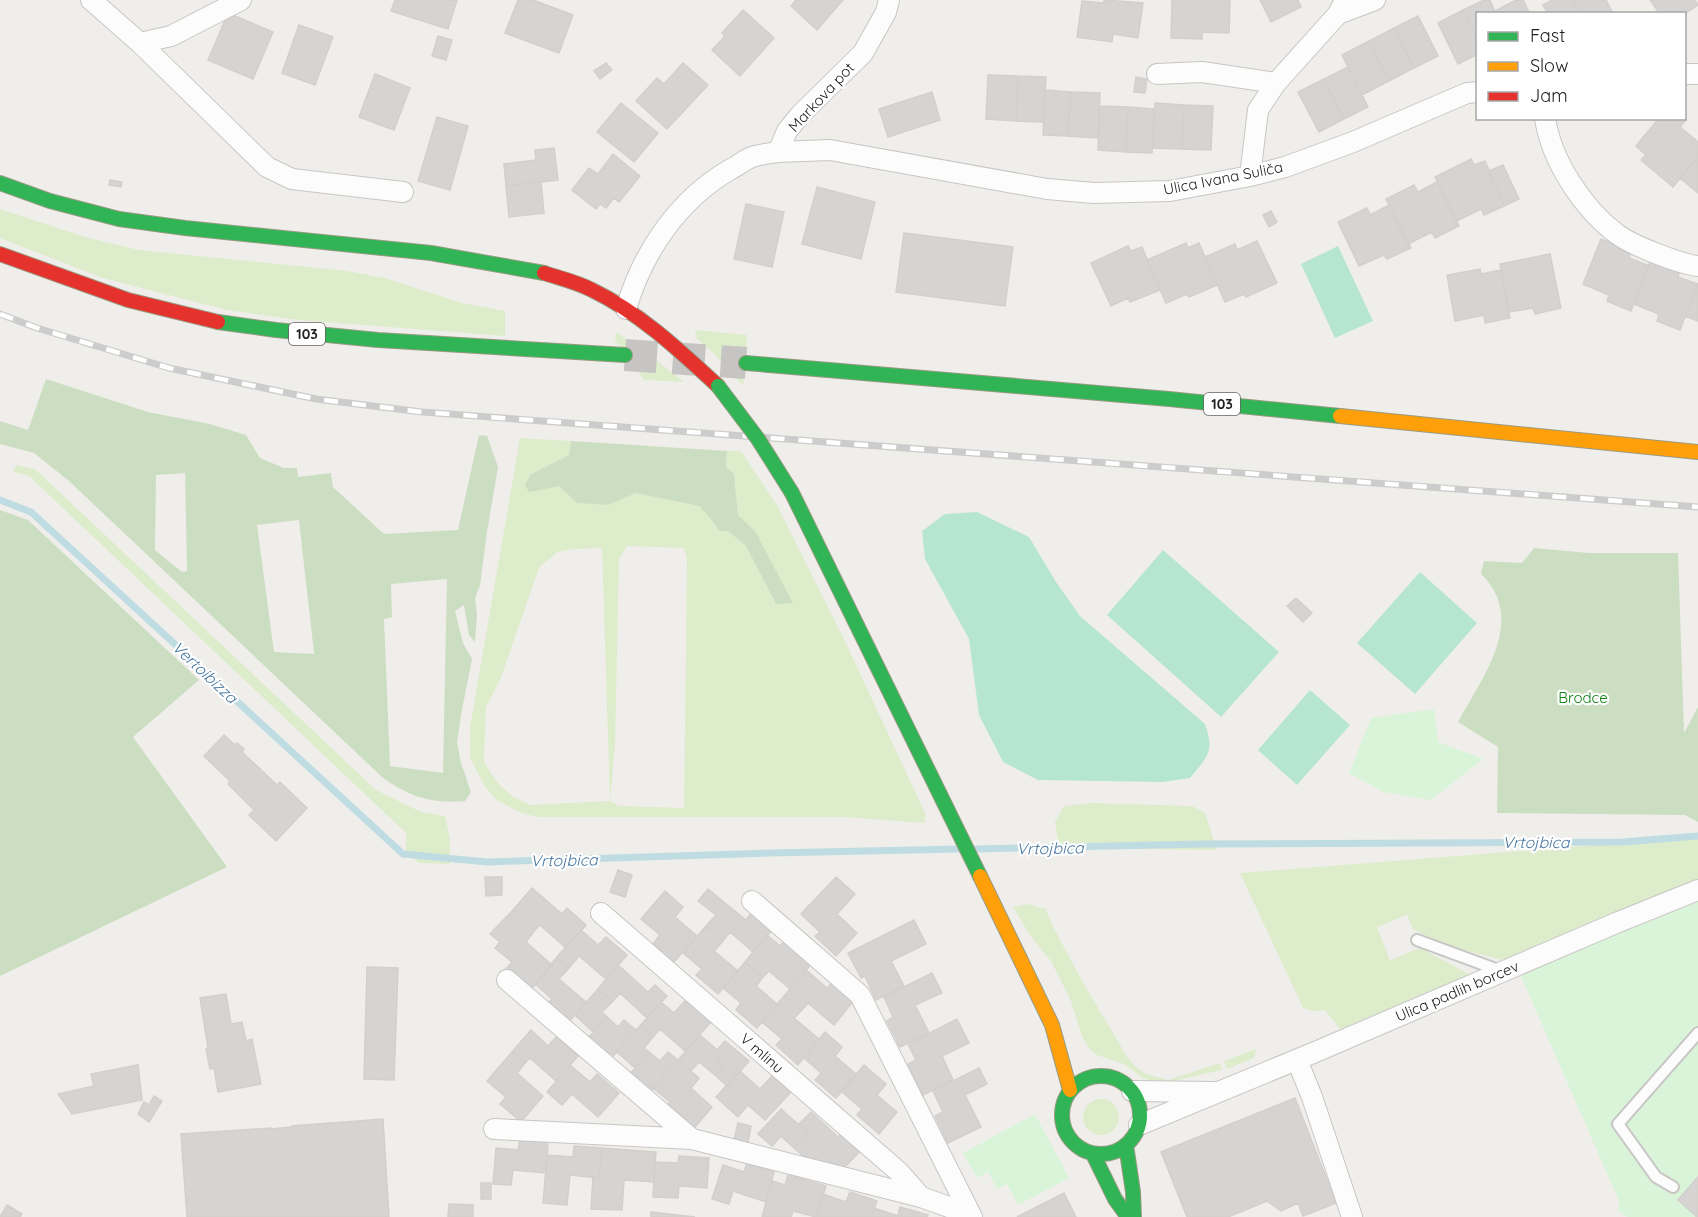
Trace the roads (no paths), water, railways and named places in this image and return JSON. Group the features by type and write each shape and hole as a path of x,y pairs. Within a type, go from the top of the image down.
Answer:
{"street":[{"path":"92,0 267,167 292,179 403,192"},
{"path":"140,44 171,36 241,0"},
{"name":"Markova pot","path":"778,152 787,131 800,115 863,53 886,12 889,0"},
{"path":"1250,176 1258,110 1276,83 1342,7 1375,0"},
{"path":"1157,74 1202,72 1276,83"},
{"name":"Ulica Ivana Suliča","path":"778,152 830,150 1047,189 1094,193 1170,191 1250,176 1305,160 1467,93 1476,92"},
{"path":"1545,120 1548,138 1579,196 1617,234 1683,264 1698,267"},
{"path":"626,309 640,269 659,237 689,200 721,175 754,156 778,152"},
{"path":"0,183 50,201 119,219 185,228 431,252 523,267 591,289 626,309 672,343 718,386 758,439 792,494 1052,1024 1070,1090"},
{"name":"103","path":"0,254 133,302 210,321 266,330 383,341 625,355"},
{"name":"103","path":"746,363 1170,399 1698,452"},
{"name":"Ulica padlih borcev","path":"1139,1125 1297,1060 1616,922 1698,890"},
{"name":"V mlinu","path":"752,901 860,995 972,1216"},
{"name":"V mlinu","path":"601,913 899,1172 921,1197"},
{"name":"V mlinu","path":"507,980 692,1139"},
{"path":"1052,1024 1074,1050"},
{"path":"1297,1060 1312,1097 1352,1217"},
{"path":"1094,1071 1117,1079 1132,1091 1138,1102 1139,1125 1134,1136 1126,1145 1104,1154 1093,1154 1072,1143 1062,1123 1061,1111 1070,1090 1094,1071"},
{"name":"Ulica padlih borcev","path":"1132,1091 1216,1092"},
{"name":"V mlinu","path":"494,1129 692,1139 921,1197 972,1216"},
{"path":"1126,1145 1134,1217"},
{"path":"1093,1154 1115,1199 1128,1217"}],"lane":[{"path":"1417,940 1503,971"},
{"path":"1673,1187 1656,1177 1618,1124 1698,1033"}],"waterway":[{"name":"Vrtojbica","path":"0,500 31,512 403,854 487,862 961,849"},
{"name":"Vrtojbica","path":"975,849 1204,844 1623,842 1698,836"}],"tunnel":[{"path":"625,355 746,363"}],"railway":[{"path":"0,314 37,328 169,368 316,399 422,412 1698,507"}],"water label":[{"name":"Vertoibizza","path":"205,672"}],"park label":[{"name":"Brodce","path":"1583,697"}]}
